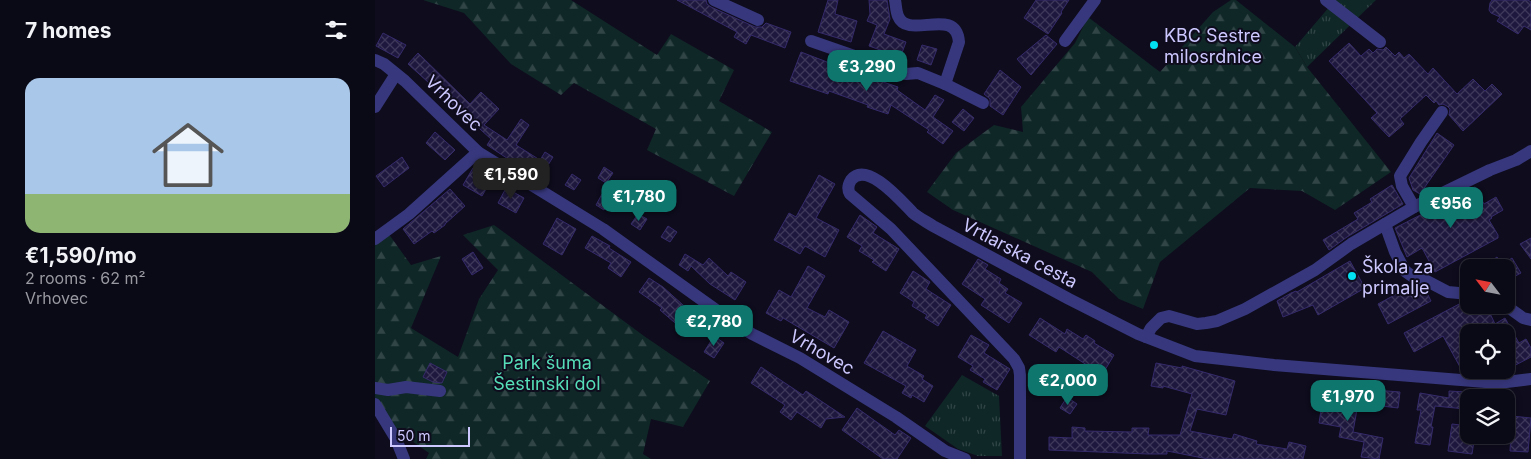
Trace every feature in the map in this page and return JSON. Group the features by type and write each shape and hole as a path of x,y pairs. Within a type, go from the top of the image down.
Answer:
{"street":[{"path":"715,0 758,20"},
{"path":"895,0 898,15 901,21 906,24 944,24 951,26 958,35 959,42 945,84"},
{"path":"1065,41 1095,0"},
{"path":"1326,0 1380,42"},
{"path":"811,41 906,74 918,73 983,103"},
{"name":"Vrhovec","path":"375,60 405,81 478,152 603,230 752,334 801,358 896,417 945,451 965,459"},
{"path":"375,107 396,74"},
{"path":"1414,207 1401,186 1400,176 1442,112"},
{"path":"1146,338 1151,328 1161,318 1169,316 1197,324 1217,321 1245,309 1315,270 1351,244 1414,207 1490,170 1516,160 1531,151"},
{"path":"375,239 409,214 478,152"},
{"name":"Vrtlarska cesta","path":"1020,459 1020,375 1019,368 1014,359 891,229 850,194 848,187 857,175 863,174 875,178 915,214 933,226 1069,299 1146,338 1195,356 1275,365 1498,383 1531,379"},
{"path":"1385,224 1395,252 1405,271 1448,292 1460,293"},
{"path":"1515,312 1523,318 1531,320"},
{"path":"375,388 388,390 406,387 440,391"},
{"path":"375,404 397,439 404,459"}],"green space":[{"path":"423,0 571,0 657,55 671,34 734,70 719,101 772,132 734,196 647,150 656,129 574,83 561,95 511,64 464,13"},
{"path":"1231,0 1236,0 1295,47 1307,67 1391,172 1335,210 1302,191 1250,188 1160,262 1143,309 1119,299 1092,272 953,210 927,192 956,153 994,125 1023,132 1021,107 1075,43 1088,17 1160,72 1213,12"},
{"path":"1323,0 1376,0 1307,67 1295,47 1330,6"},
{"name":"Park šuma Šestinski dol","path":"494,225 644,336 710,381 683,427 651,419 643,454 651,459 426,459 429,453 375,415 375,245 388,233 411,265 441,256 411,328 458,357 479,299 498,270 463,235"},
{"path":"962,375 999,396 1002,456 978,456 958,449 925,426"}],"building":[{"path":"677,0 706,0 707,4 711,7 755,27 762,27 766,23 791,32 785,48 751,35 746,44 734,37 737,32"},
{"path":"828,0 838,0 835,14 857,21 851,42 818,32"},
{"path":"869,0 887,0 890,19 884,34 906,42 899,61 884,56 886,52 869,46 877,25 867,21 870,14"},
{"path":"1036,0 1069,0 1048,34 1024,18"},
{"path":"1492,0 1528,0 1531,2 1531,30 1524,26 1518,34 1497,21 1500,17 1489,10"},
{"path":"383,33 406,45 398,58 376,46"},
{"path":"1046,35 1057,44 1031,75 1017,59"},
{"path":"1349,43 1361,56 1369,49 1373,53 1377,49 1383,50 1386,47 1395,56 1399,52 1404,58 1409,54 1428,74 1433,68 1457,94 1473,79 1485,91 1492,84 1502,94 1463,131 1449,115 1450,109 1447,106 1439,105 1436,101 1434,103 1426,95 1400,119 1404,124 1389,137 1371,118 1377,113 1329,61"},
{"path":"922,45 937,49 931,65 917,60"},
{"path":"801,52 898,87 897,90 925,110 935,95 944,100 933,117 953,131 943,144 927,132 929,130 891,105 888,114 829,91 828,94 790,81"},
{"path":"418,53 470,104 481,92 499,109 484,125 507,140 521,119 529,125 516,145 540,160 545,152 553,157 545,170 543,169 537,178 487,145 491,139 408,64"},
{"path":"1000,70 1021,87 1003,115 990,106 990,99 984,94"},
{"path":"963,109 974,118 964,131 952,122"},
{"path":"435,132 455,150 445,160 426,143"},
{"path":"1437,133 1454,145 1420,194 1413,190 1409,178"},
{"path":"402,157 409,168 384,187 376,176"},
{"path":"604,167 613,173 606,183 598,178"},
{"path":"473,168 492,179 482,196 463,185"},
{"path":"572,174 581,180 574,190 565,185"},
{"path":"819,175 835,184 816,218 839,230 825,257 805,246 800,254 774,240 789,213 796,217"},
{"path":"1392,185 1403,204 1347,237 1329,250 1323,240 1358,219 1354,213 1372,202 1370,199"},
{"path":"1475,187 1484,204 1496,197 1503,210 1489,220 1498,238 1435,272 1422,248 1407,257 1395,228"},
{"path":"506,188 524,198 516,213 498,203"},
{"path":"450,189 465,206 445,225 434,233 432,231 414,244 403,229"},
{"path":"602,194 611,200 604,210 596,205"},
{"path":"638,214 647,219 640,230 631,224"},
{"path":"860,215 877,227 873,233 899,249 886,271 872,262 874,260 859,251 862,246 847,237"},
{"path":"557,218 576,229 562,255 543,244"},
{"path":"668,226 677,232 670,242 661,237"},
{"path":"592,236 610,246 609,248 631,262 621,277 608,268 611,263 585,248"},
{"path":"1531,238 1531,259 1520,244"},
{"path":"473,252 483,268 472,275 462,259"},
{"path":"685,254 703,265 709,258 728,276 731,272 746,282 735,300 710,284 691,266 688,271 679,265"},
{"path":"978,259 988,265 985,269 1001,279 999,283 1008,289 1005,293 1022,303 1009,323 981,305 985,299 962,284"},
{"path":"1350,261 1365,288 1318,315 1313,305 1283,317 1277,301 1291,293 1297,292"},
{"path":"1515,263 1521,273 1515,276"},
{"path":"808,266 825,276 807,308 825,317 829,310 849,322 834,348 783,318 781,321 766,313 779,290 791,297"},
{"path":"913,271 930,282 926,289 951,305 938,326 925,318 927,315 912,306 914,302 900,293"},
{"path":"649,278 663,287 693,314 681,328 660,310 662,308 639,292"},
{"path":"1413,285 1425,289 1431,301 1388,324 1378,304"},
{"path":"1460,304 1460,314 1490,314 1495,324 1460,324 1460,367 1443,336 1414,352 1404,333"},
{"path":"1040,318 1065,334 1067,329 1083,339 1086,335 1095,341 1094,343 1114,355 1099,380 1090,374 1093,369 1059,347 1056,352 1029,335"},
{"path":"1505,318 1508,324 1495,324"},
{"path":"883,331 916,350 907,366 924,376 922,379 933,386 924,402 912,395 911,398 902,393 906,386 864,363"},
{"path":"971,335 989,345 984,353 1010,369 997,390 983,382 985,379 970,370 973,366 958,357"},
{"path":"714,336 724,343 714,358 704,352"},
{"path":"1515,336 1519,343 1526,339 1531,348 1531,357 1515,365"},
{"path":"430,363 447,372 442,383 433,382 423,377"},
{"path":"1156,363 1182,368 1182,366 1235,381 1226,415 1197,409 1190,431 1232,439 1234,434 1257,441 1256,444 1287,449 1289,442 1306,446 1303,459 1208,459 1167,451 1167,454 1148,454 1049,450 1049,437 1072,438 1072,427 1085,428 1085,431 1132,432 1132,428 1149,428 1148,435 1180,435 1192,394 1163,386 1163,388 1151,386"},
{"path":"761,367 803,395 806,391 845,417 826,419 821,428 797,412 791,420 780,412 785,405 751,383"},
{"path":"1375,390 1400,392 1398,408 1374,405"},
{"path":"1324,391 1359,398 1353,432 1383,438 1379,459 1361,457 1364,442 1339,437 1341,427 1319,423"},
{"path":"1449,391 1460,392 1460,408 1435,406 1430,445 1415,443 1421,410 1417,410 1420,393 1449,398"},
{"path":"1067,397 1077,404 1070,414 1060,408"},
{"path":"857,408 895,435 899,430 911,438 897,459 883,459 842,430"},
{"path":"1515,416 1531,418 1528,452 1510,451 1510,444 1515,444"},
{"path":"1452,424 1460,425 1460,444 1474,444 1472,454 1448,451"}],"place":[{"name":"KBC Sestre milosrdnice","path":"1154,45"},
{"name":"Škola za primalje","path":"1352,276"}]}
